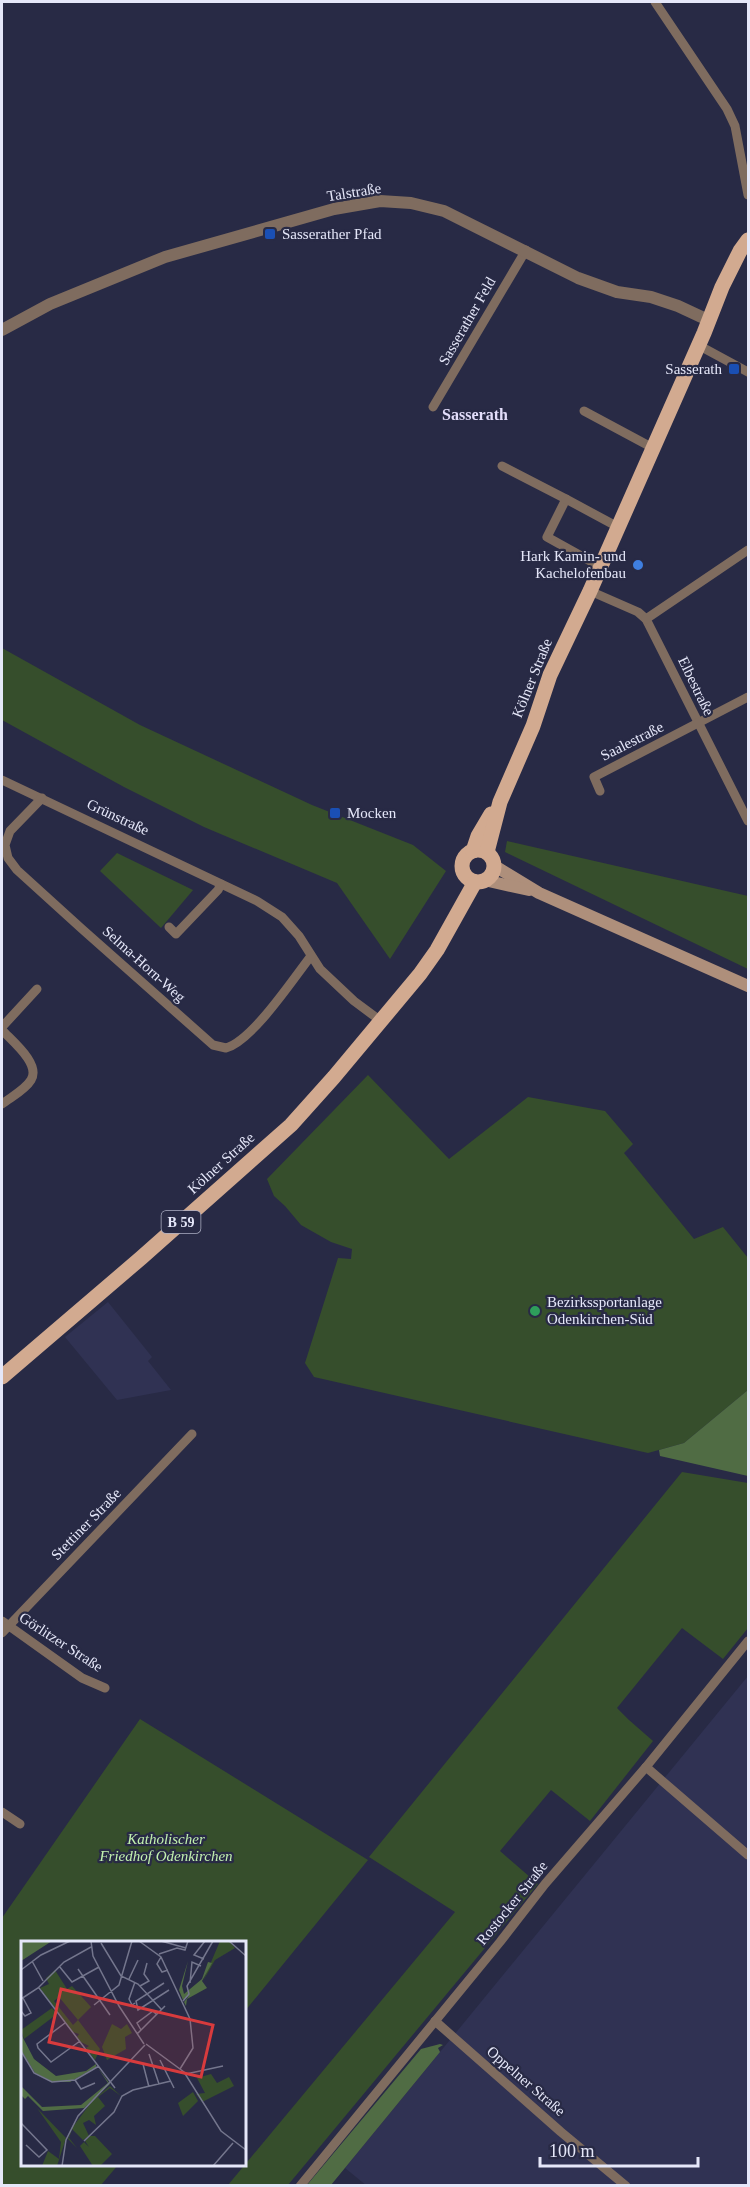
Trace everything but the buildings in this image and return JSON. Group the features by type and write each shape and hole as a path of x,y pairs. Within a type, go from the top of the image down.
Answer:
{"main road":[{"name":"Kölner Straße","path":"2,1377 123,1274 291,1125 381,1021 437,950 474,879 491,874 478,836 500,802 533,726 550,675 601,567 731,268 748,240"},
{"name":"Kölner Straße","path":"474,879 462,869 463,861 468,853 484,856"},
{"path":"484,856 539,892 748,986"},
{"path":"474,879 539,892"}],"street":[{"path":"655,2 727,109 735,126 748,195"},
{"name":"Talstraße","path":"2,330 50,304 165,257 357,204 380,201 411,202 444,211 595,285 617,292 651,297 708,320"},
{"name":"Sasserather Feld","path":"433,407 526,250"},
{"path":"698,345 748,372"},
{"path":"584,411 653,448"},
{"path":"502,466 618,527"},
{"path":"566,499 547,537 601,567"},
{"path":"590,591 638,612 646,619 748,550"},
{"name":"Elbestraße","path":"646,619 748,821"},
{"path":"698,724 748,697"},
{"name":"Saalestraße","path":"600,791 594,777 698,724"},
{"name":"Grünstraße","path":"2,780 221,884 282,916 299,936 320,969 354,1001 381,1021"},
{"name":"Selma-Horn-Weg","path":"42,798 10,831 5,845 8,858 17,870 74,922 213,1045 226,1048 244,1037 311,956"},
{"path":"169,927 176,934 221,884"},
{"path":"2,1104 32,1080 34,1071 26,1055 2,1029 37,989"},
{"name":"Stettiner Straße","path":"4,1626 32,1603 192,1434"},
{"name":"Görlitzer Straße","path":"4,1626 82,1678 105,1688"},
{"name":"Rostocker Straße","path":"300,2186 545,1884 646,1767 748,1641"},
{"path":"646,1767 748,1855"},
{"path":"2,1812 20,1824"},
{"name":"Oppelner Straße","path":"435,2021 626,2186"}],"shaded area":[{"path":"108,1302 152,1357 148,1361 171,1390 117,1400 65,1337"},
{"path":"748,1676 748,2185 367,2186 345,2168"}],"green space":[{"path":"2,648 140,725 312,805 413,845 446,871 390,959 337,883 204,827 124,787 2,720"},
{"path":"507,841 748,896 748,969 505,852"},
{"path":"117,853 193,890 161,928 100,871"},
{"name":"Bezirkssportanlage Odenkirchen-Süd","path":"368,1075 449,1159 528,1097 605,1111 633,1144 624,1153 694,1239 723,1227 748,1258 748,1390 684,1443 648,1453 314,1377 305,1363 338,1258 351,1259 352,1249 331,1242 301,1225 274,1196 267,1179"},
{"path":"748,1390 748,1476 660,1456 659,1450 684,1443"},
{"path":"682,1472 748,1483 748,1628 723,1659 682,1628 617,1708 653,1741 590,1821 551,1790 500,1851 538,1884 288,2185 228,2185 455,1912 369,1857"},
{"name":"Katholischer Friedhof Odenkirchen","path":"140,1719 368,1860 246,2010 246,1941 21,1941 21,2166 117,2166 101,2185 2,2185 2,1918"},
{"path":"443,2045 438,2048 440,2052 331,2185 307,2185 421,2049"}],"place":[{"name":"Sasserather Pfad","path":"270,234"},
{"name":"Sasserath","path":"734,369"},
{"name":"Hark Kamin- und Kachelofenbau","path":"638,565"},
{"name":"Mocken","path":"335,813"},
{"name":"Bezirkssportanlage Odenkirchen-Süd","path":"535,1311"}],"district":[{"name":"Sasserath","path":"475,414"}]}
